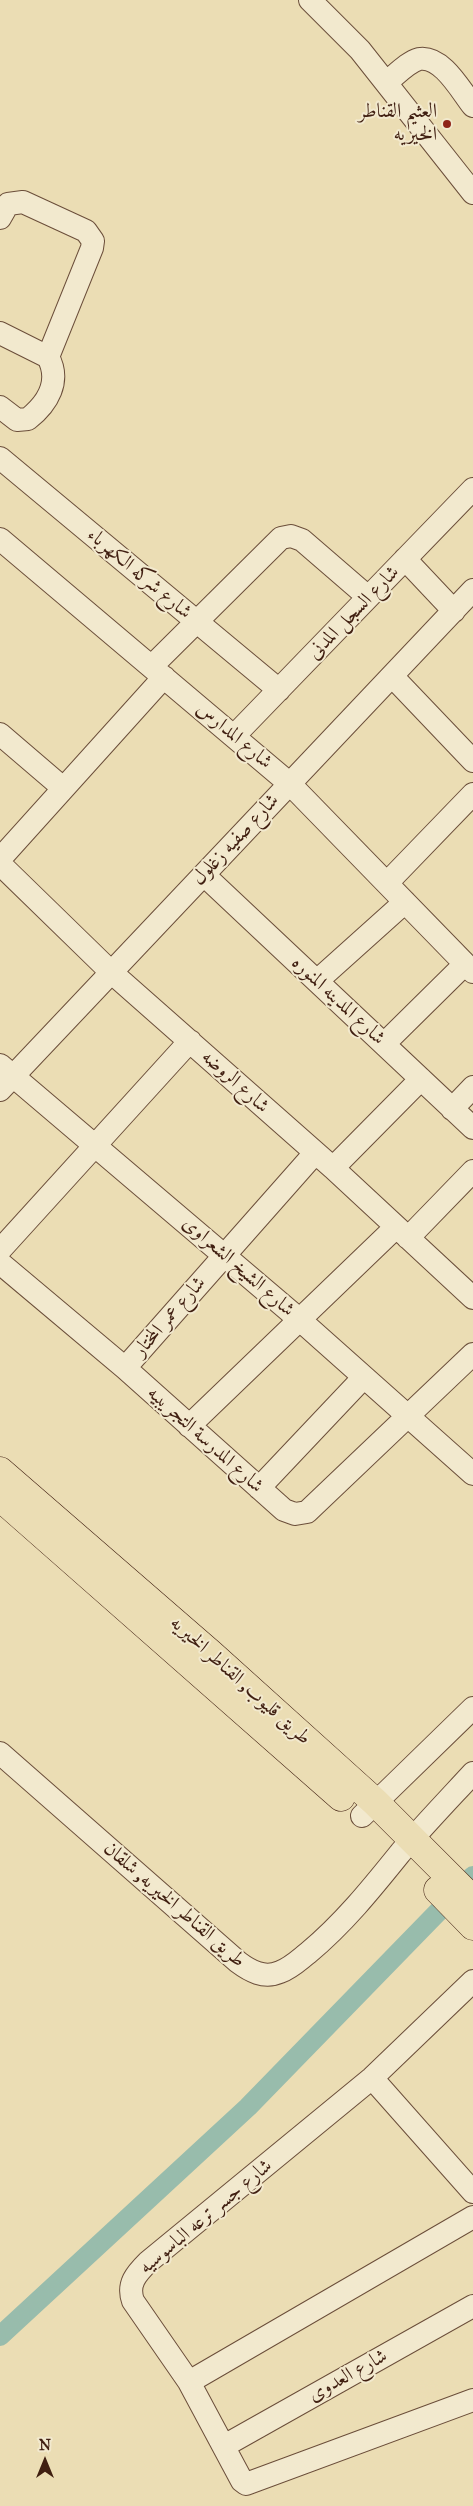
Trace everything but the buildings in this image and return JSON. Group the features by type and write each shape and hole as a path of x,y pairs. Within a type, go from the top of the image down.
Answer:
{"main road":[{"name":"طريق قليوب, القناطر الخيريه","path":"0,1471 211,1654 415,1854 470,1914"},
{"name":"طريق قليوب, القناطر الخيريه","path":"0,1497 369,1809"}],"street":[{"path":"310,0 360,50 473,192"},
{"path":"387,82 410,64 418,60 428,59 436,62 443,68 473,106"},
{"path":"0,218 8,204 23,202 86,231 93,241 92,248 48,357"},
{"path":"0,333 48,357 55,374 51,392 28,419 17,420 0,406"},
{"name":"شارع شركه الكهرباء","path":"0,458 279,690"},
{"name":"شارع السجل المدنى","path":"234,736 473,489"},
{"path":"0,859 63,788 197,622 281,538 291,536 302,540 368,597"},
{"name":"شارع المدارس","path":"0,539 290,784 469,968"},
{"path":"405,559 454,611"},
{"name":"شارع صفيه زغلول","path":"4,1077 111,972 473,590"},
{"path":"392,676 473,761"},
{"path":"0,734 63,788"},
{"path":"387,883 473,794"},
{"name":"شارع الروضه","path":"0,864 111,972 333,1168 473,1298"},
{"name":"شارع المدينه المنوره","path":"204,874 473,1128"},
{"path":"317,981 405,902"},
{"path":"384,1044 469,968"},
{"path":"0,1250 190,1041"},
{"name":"شارع الشيخ الشعراوى","path":"4,1077 95,1145 300,1320 473,1474"},
{"path":"333,1168 421,1079"},
{"path":"452,1108 473,1087"},
{"name":"شارع عمر المختار","path":"125,1368 315,1153"},
{"path":"189,1426 300,1320 473,1172"},
{"name":"شارع المدرسة التجريبيه","path":"0,1263 125,1368 289,1513 307,1512 473,1354"},
{"path":"259,1488 364,1377"},
{"path":"369,1809 473,1708"},
{"name":"طريق القناطر الخيريه, شلقان","path":"0,1754 238,1962 250,1971 264,1975 279,1973 292,1966 322,1941 377,1883 415,1854 473,1773"},
{"path":"473,1981 372,2078 473,2192"},
{"name":"شارع جسر ترعه الباسوسيه","path":"372,2078 148,2262 132,2282 130,2292 133,2301 188,2382 246,2484 252,2484 473,2400"},
{"path":"188,2382 473,2217"},
{"name":"شارع العدوى","path":"224,2446 473,2306"}],"waterway":[{"path":"0,2336 248,2107 473,1876"}],"place":[{"name":"العثيم القناطر الخيريه","path":"447,124"}]}
